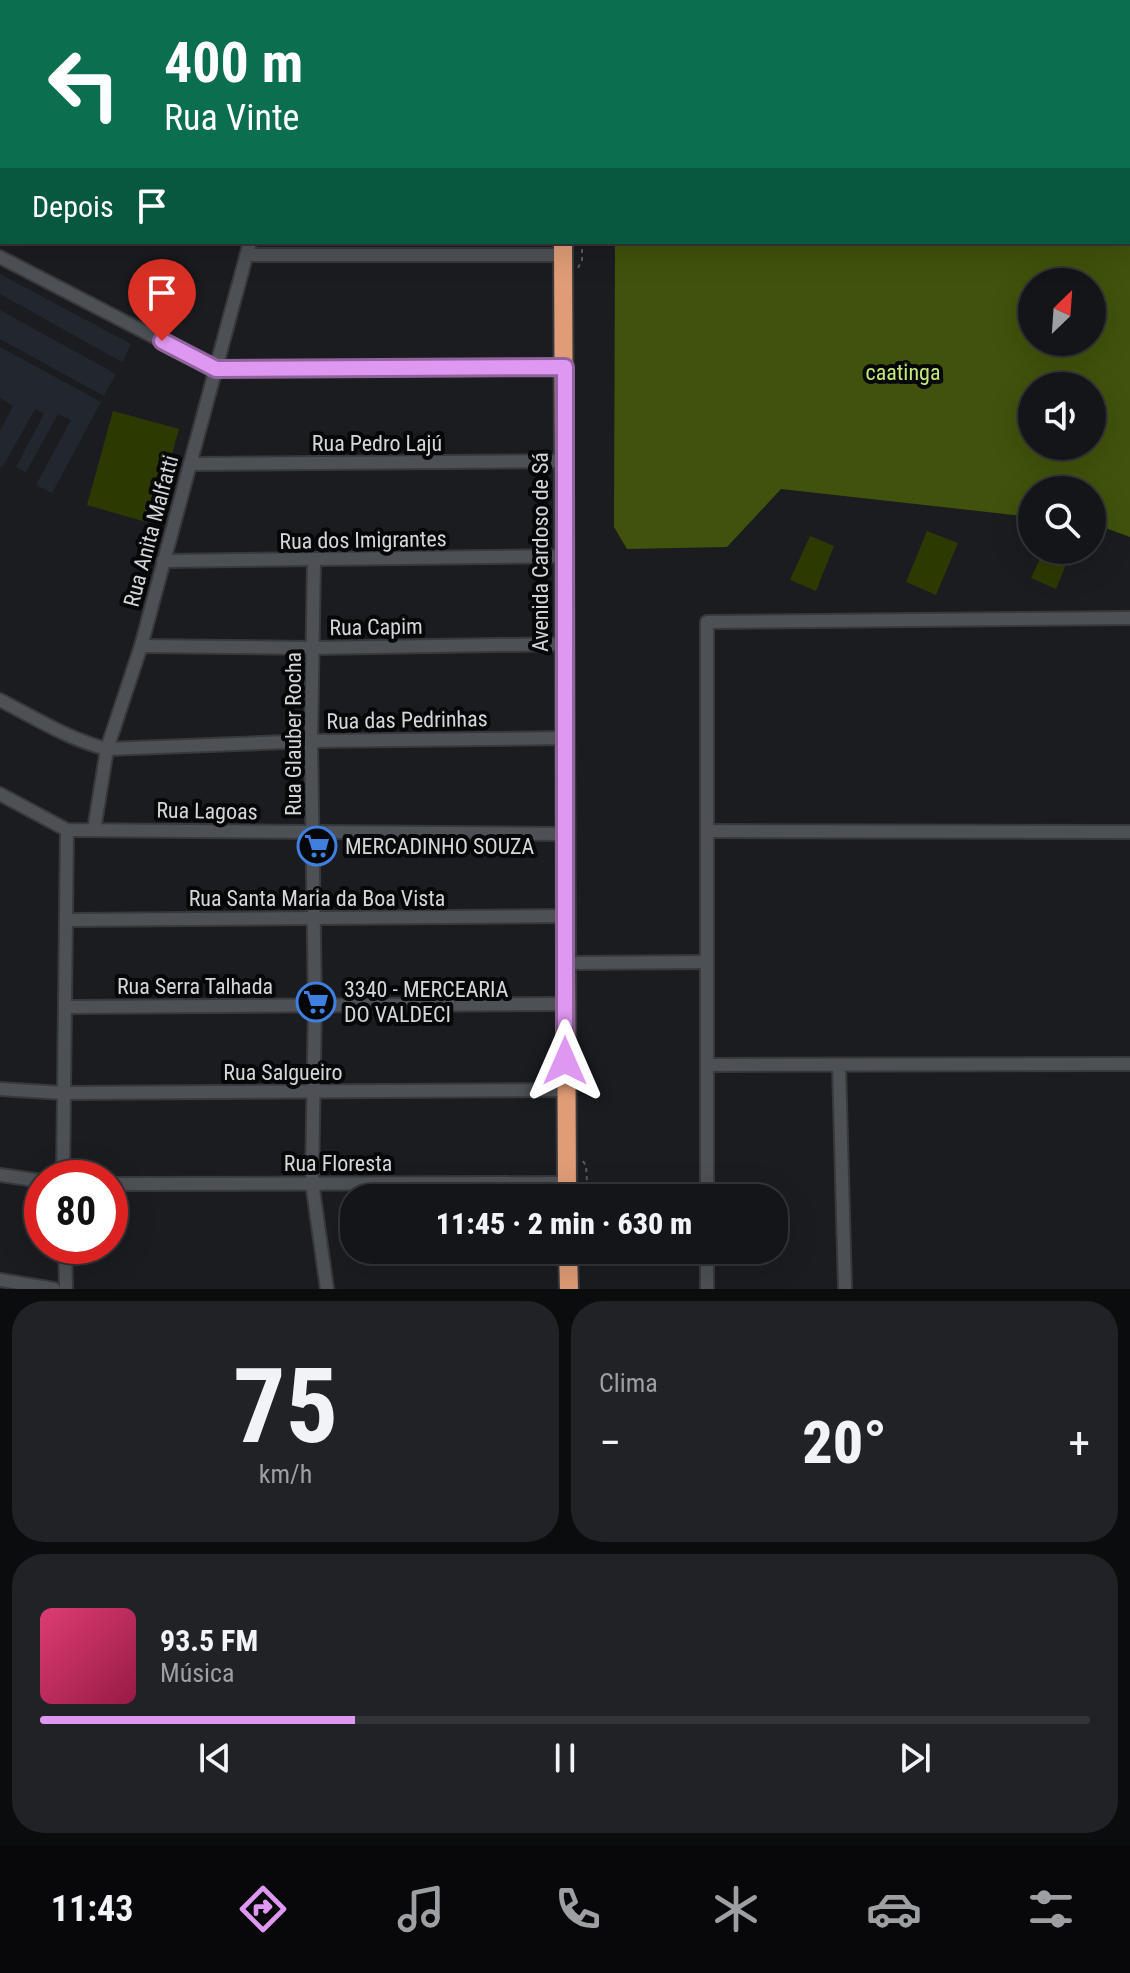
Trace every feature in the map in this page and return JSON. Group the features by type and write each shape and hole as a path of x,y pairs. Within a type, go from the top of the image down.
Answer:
{"highway":[{"name":"Avenida Cardoso de Sá","path":"563,248 567,1184"},
{"path":"568,1264 569,1289"}],"street":[{"path":"355,244 355,257"},
{"path":"248,249 355,257 563,248"},
{"name":"Rua Anita Malfatti","path":"94,830 107,749 141,646 248,249"},
{"path":"0,257 216,369 565,367"},
{"name":"Rua Pedro Lajú","path":"190,464 565,461"},
{"name":"Rua dos Imigrantes","path":"163,561 564,556"},
{"name":"Rua Glauber Rocha","path":"314,561 311,741 315,1005 312,1182 327,1289"},
{"path":"707,1184 707,622 1130,618"},
{"name":"Rua Capim","path":"141,646 312,648 564,644"},
{"path":"0,700 75,739 107,749"},
{"name":"Rua das Pedrinhas","path":"107,749 311,741 564,738"},
{"name":"Rua Lagoas","path":"0,794 67,830 566,834"},
{"path":"63,1160 67,830"},
{"path":"709,831 1130,832"},
{"name":"Rua Santa Maria da Boa Vista","path":"68,920 566,916"},
{"path":"565,963 707,962"},
{"name":"Rua Serra Talhada","path":"66,1007 565,1004"},
{"path":"707,1065 1130,1064"},
{"path":"839,1065 845,1289"},
{"name":"Rua Salgueiro","path":"0,1089 63,1093 566,1090"},
{"path":"0,1175 24,1178"},
{"name":"Rua Floresta","path":"128,1184 376,1184"},
{"path":"65,1264 66,1289"},
{"path":"707,1264 707,1289"},
{"path":"0,1280 54,1289"}],"shaded area":[{"path":"0,274 131,344 122,362 0,294"},
{"path":"0,310 116,374 104,396 0,339"},
{"path":"0,347 101,402 52,493 36,485 71,420 58,414 26,472 16,467 44,414 35,409 2,468 0,466 0,431 13,406 0,398"}],"green space":[{"name":"caatinga","path":"615,244 1130,244 1130,537 1106,528 1106,476 1018,476 1018,515 781,489 727,547 627,549 614,527"},
{"path":"113,411 179,429 153,524 87,505"},
{"path":"927,531 958,543 936,595 906,582"},
{"path":"810,536 834,546 816,591 790,580"},
{"path":"1038,564 1066,564 1056,589 1031,578"}],"place":[{"name":"MERCADINHO SOUZA","path":"317,846"},
{"name":"3340 - MERCEARIA DO VALDECI","path":"316,1002"}],"route":[{"path":"162,341 216,369 565,367 565,1061"}]}
